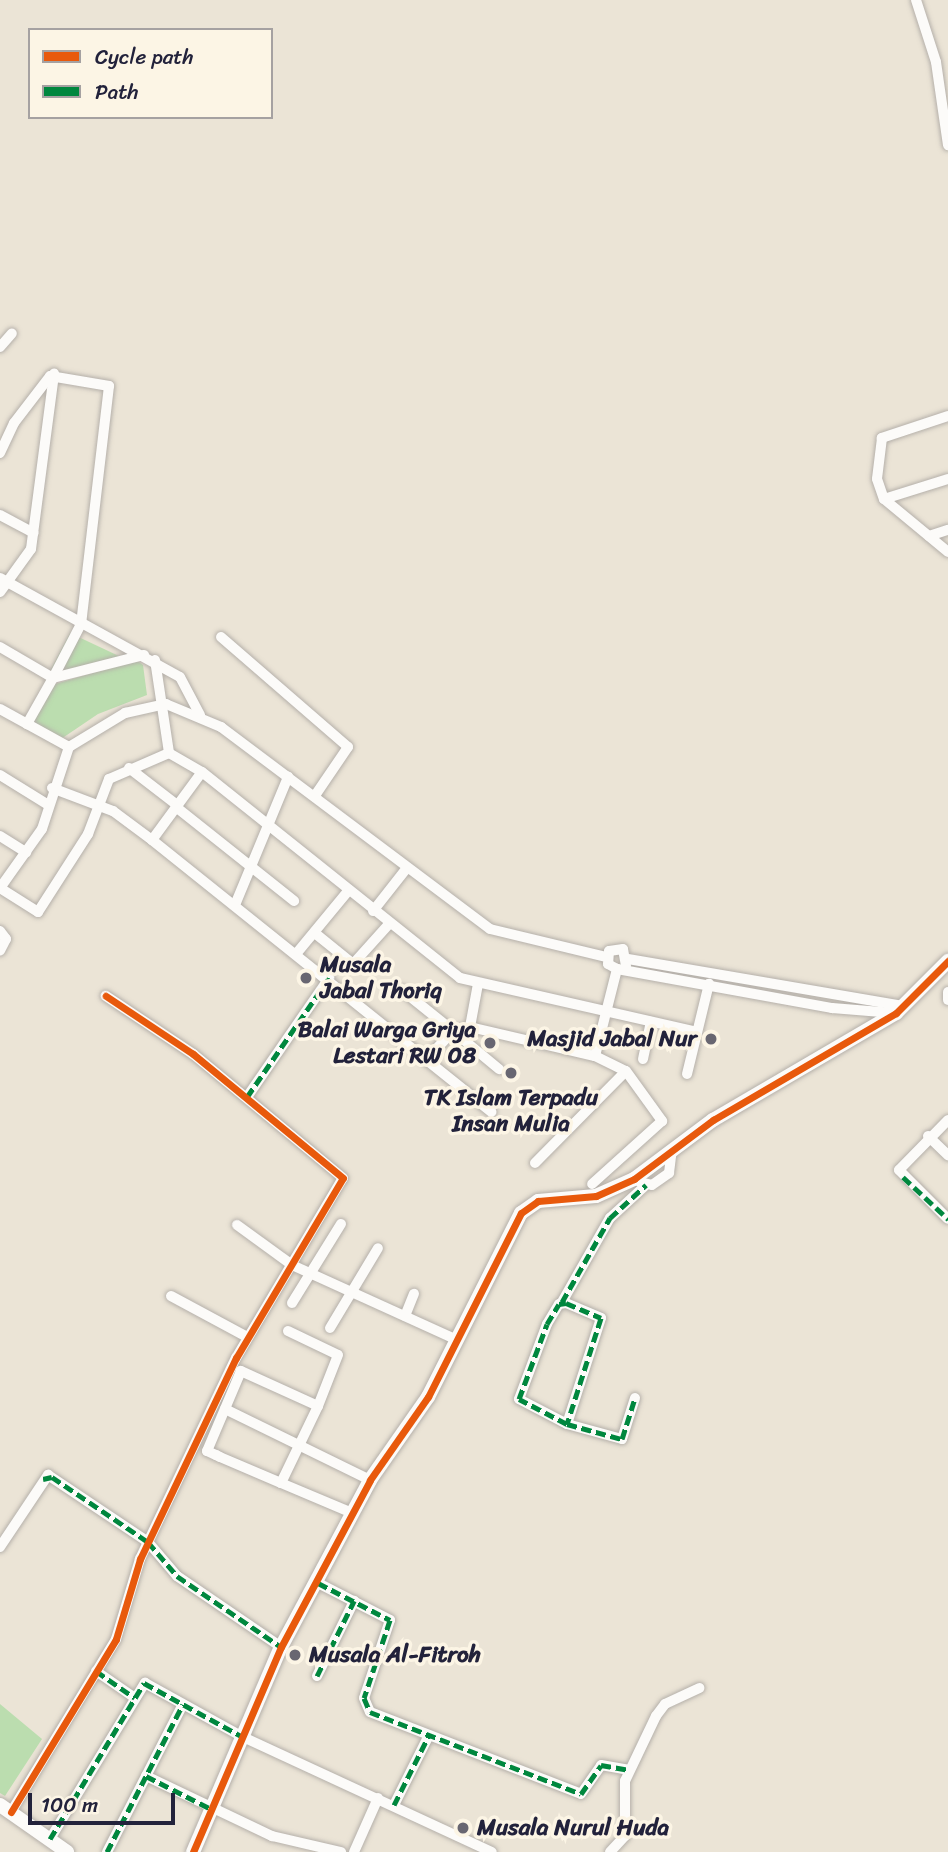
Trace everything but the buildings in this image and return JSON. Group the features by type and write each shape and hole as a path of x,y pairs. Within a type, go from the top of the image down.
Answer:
{"street":[{"path":"916,0 936,62 948,145"},
{"path":"0,347 12,333"},
{"path":"0,453 13,423 54,374"},
{"path":"0,592 3,580 31,549 54,374"},
{"path":"27,724 81,624 111,391 98,379 54,374"},
{"path":"948,416 890,433 877,445 884,499 948,552"},
{"path":"884,499 948,479"},
{"path":"0,515 34,533"},
{"path":"929,536 948,530"},
{"path":"3,580 81,624 155,660 191,688 200,715"},
{"path":"221,637 348,747 314,797"},
{"path":"0,647 53,678 144,655"},
{"path":"155,660 166,704 169,753"},
{"path":"169,753 129,768 102,788 99,804 38,912 0,888 42,829 52,788 69,747 125,713 166,704 200,715 288,777 406,869 491,929 709,984 832,1008 899,1009"},
{"path":"0,709 69,747"},
{"path":"169,753 202,772 389,924 460,978 697,1032"},
{"path":"129,768 294,901"},
{"path":"152,840 202,772"},
{"path":"0,775 47,804"},
{"path":"235,905 288,777"},
{"path":"52,788 99,804 152,840 329,978 491,1112"},
{"path":"0,836 26,852"},
{"path":"373,911 406,869"},
{"path":"296,954 316,934 349,890"},
{"path":"316,934 353,964 389,924"},
{"path":"0,931 6,939 0,951"},
{"path":"595,1056 606,1012 624,964 618,947 606,957"},
{"path":"635,1398 622,1439 567,1423 519,1399 562,1302 610,1218 640,1182 687,1137 899,1009 948,961"},
{"path":"624,964 899,1009"},
{"path":"247,1097 329,978"},
{"path":"470,1027 478,984"},
{"path":"687,1074 709,984"},
{"path":"402,990 499,1069"},
{"path":"948,992 948,1000"},
{"path":"66,1852 5,1808 116,1639 148,1542 247,1337 340,1189 341,1170 247,1097 106,996"},
{"path":"643,1059 652,1022"},
{"path":"426,1060 453,1031 470,1027 595,1056 626,1071 662,1121 592,1184"},
{"path":"535,1163 626,1071"},
{"path":"948,1120 928,1136 899,1170 903,1177 948,1219"},
{"path":"928,1136 948,1155"},
{"path":"193,1852 281,1647 318,1583 370,1480 428,1397 455,1339 529,1204 603,1194 640,1182"},
{"path":"292,1303 341,1224"},
{"path":"237,1225 292,1265 353,1290 455,1339"},
{"path":"330,1328 378,1248"},
{"path":"405,1316 414,1294"},
{"path":"171,1296 247,1337"},
{"path":"562,1302 601,1318 567,1423"},
{"path":"281,1483 318,1406 338,1355 288,1331"},
{"path":"318,1406 241,1371 207,1451 352,1513"},
{"path":"225,1409 300,1443 370,1480"},
{"path":"0,1547 43,1479 52,1477 148,1542 177,1576 281,1647"},
{"path":"318,1583 390,1620 363,1706 429,1735 581,1794 601,1765 630,1770"},
{"path":"317,1676 354,1601"},
{"path":"96,1671 135,1698"},
{"path":"50,1839 145,1683 243,1737 492,1852"},
{"path":"610,1852 625,1836 622,1791 660,1709 699,1688"},
{"path":"107,1852 183,1704"},
{"path":"394,1805 429,1735"},
{"path":"146,1776 272,1836 341,1852"},
{"path":"354,1852 378,1798"}],"green space":[{"path":"70,633 121,657 58,675 50,671"},
{"path":"136,660 143,665 147,695 98,714 61,739 25,720 42,688"},
{"path":"0,1704 42,1739 5,1796 0,1793"}],"marked path":[{"path":"247,1097 329,978"},
{"path":"903,1177 948,1219"},
{"path":"562,1302 610,1218 646,1185"},
{"path":"566,1303 601,1318 567,1424 519,1399 547,1324 559,1304 566,1303"},
{"path":"567,1424 622,1439 635,1398"},
{"path":"43,1479 52,1477 148,1542 177,1576 281,1647"},
{"path":"318,1583 390,1620 364,1698 370,1712 581,1794 601,1765 630,1770"},
{"path":"317,1676 354,1601"},
{"path":"96,1671 135,1698"},
{"path":"50,1839 144,1683 243,1737"},
{"path":"107,1852 183,1704"},
{"path":"394,1805 429,1735"},
{"path":"146,1776 211,1809"}],"cycle path":[{"path":"193,1852 281,1647 370,1480 428,1397 521,1213 538,1201 596,1196 634,1179 713,1120 896,1013 948,961"},
{"path":"11,1812 116,1639 140,1559 236,1358 343,1178 193,1054 106,996"}],"place":[{"name":"Musala Jabal Thoriq","path":"306,978"},
{"name":"Masjid Jabal Nur","path":"711,1039"},
{"name":"Balai Warga Griya Lestari RW 08","path":"490,1043"},
{"name":"TK Islam Terpadu Insan Mulia","path":"511,1073"},
{"name":"Musala Al-Fitroh","path":"295,1655"},
{"name":"Musala Nurul Huda","path":"463,1828"}]}
